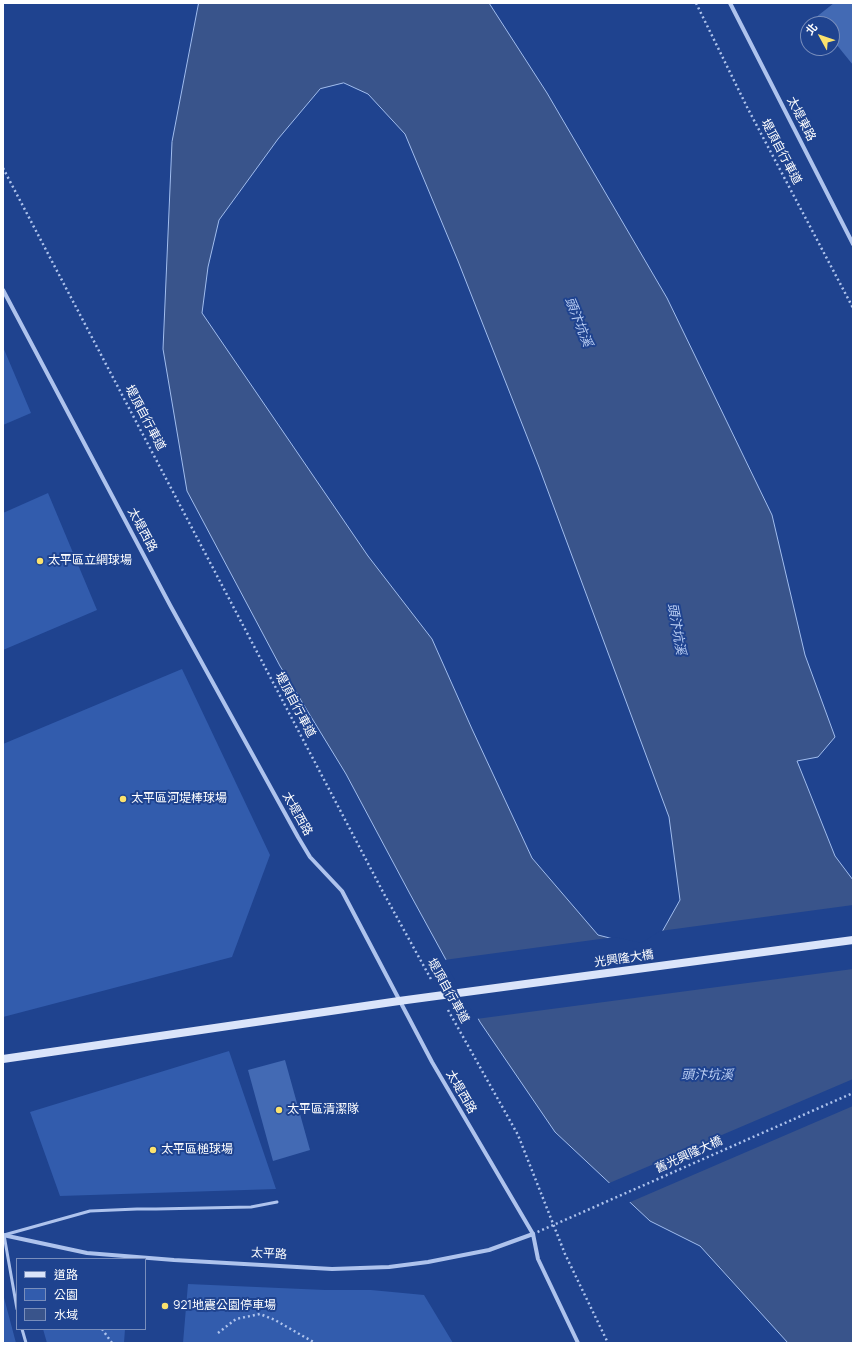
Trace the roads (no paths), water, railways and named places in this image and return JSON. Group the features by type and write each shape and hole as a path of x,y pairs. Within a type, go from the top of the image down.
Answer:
{"street":[{"name":"太堤東路","path":"730,3 853,244"},
{"name":"太堤西路","path":"3,290 174,612 294,830 310,856 342,891 432,1062 533,1234 538,1259 578,1343"},
{"name":"光興隆大橋","path":"399,1001 853,940"},
{"path":"3,1059 399,1001"},
{"name":"太平路","path":"3,1235 87,1253 332,1270 389,1267 428,1262 489,1250 533,1234"}],"lane":[{"path":"16,1304 3,1235 90,1211 252,1207 277,1202"},
{"path":"22,1330 26,1343"}],"water":[{"name":"頭汴坑溪","path":"199,3 489,3 547,93 667,298 772,515 805,655 835,737 818,757 797,761 835,856 853,880 853,1343 788,1343 700,1246 650,1221 555,1132 480,1022 346,774 280,666 187,491 163,349 172,142","holes":["344,83 368,94 405,134 458,261 539,467 669,817 680,900 662,932 641,946 598,935 532,858 432,639 368,556 202,313 208,267 219,220 278,139 320,89"]}],"place":[{"name":"太平區立網球場","path":"40,561"},
{"name":"太平區河堤棒球場","path":"123,799"},
{"name":"太平區清潔隊","path":"279,1110"},
{"name":"太平區槌球場","path":"153,1150"},
{"name":"921地震公園停車場","path":"165,1306"}]}
